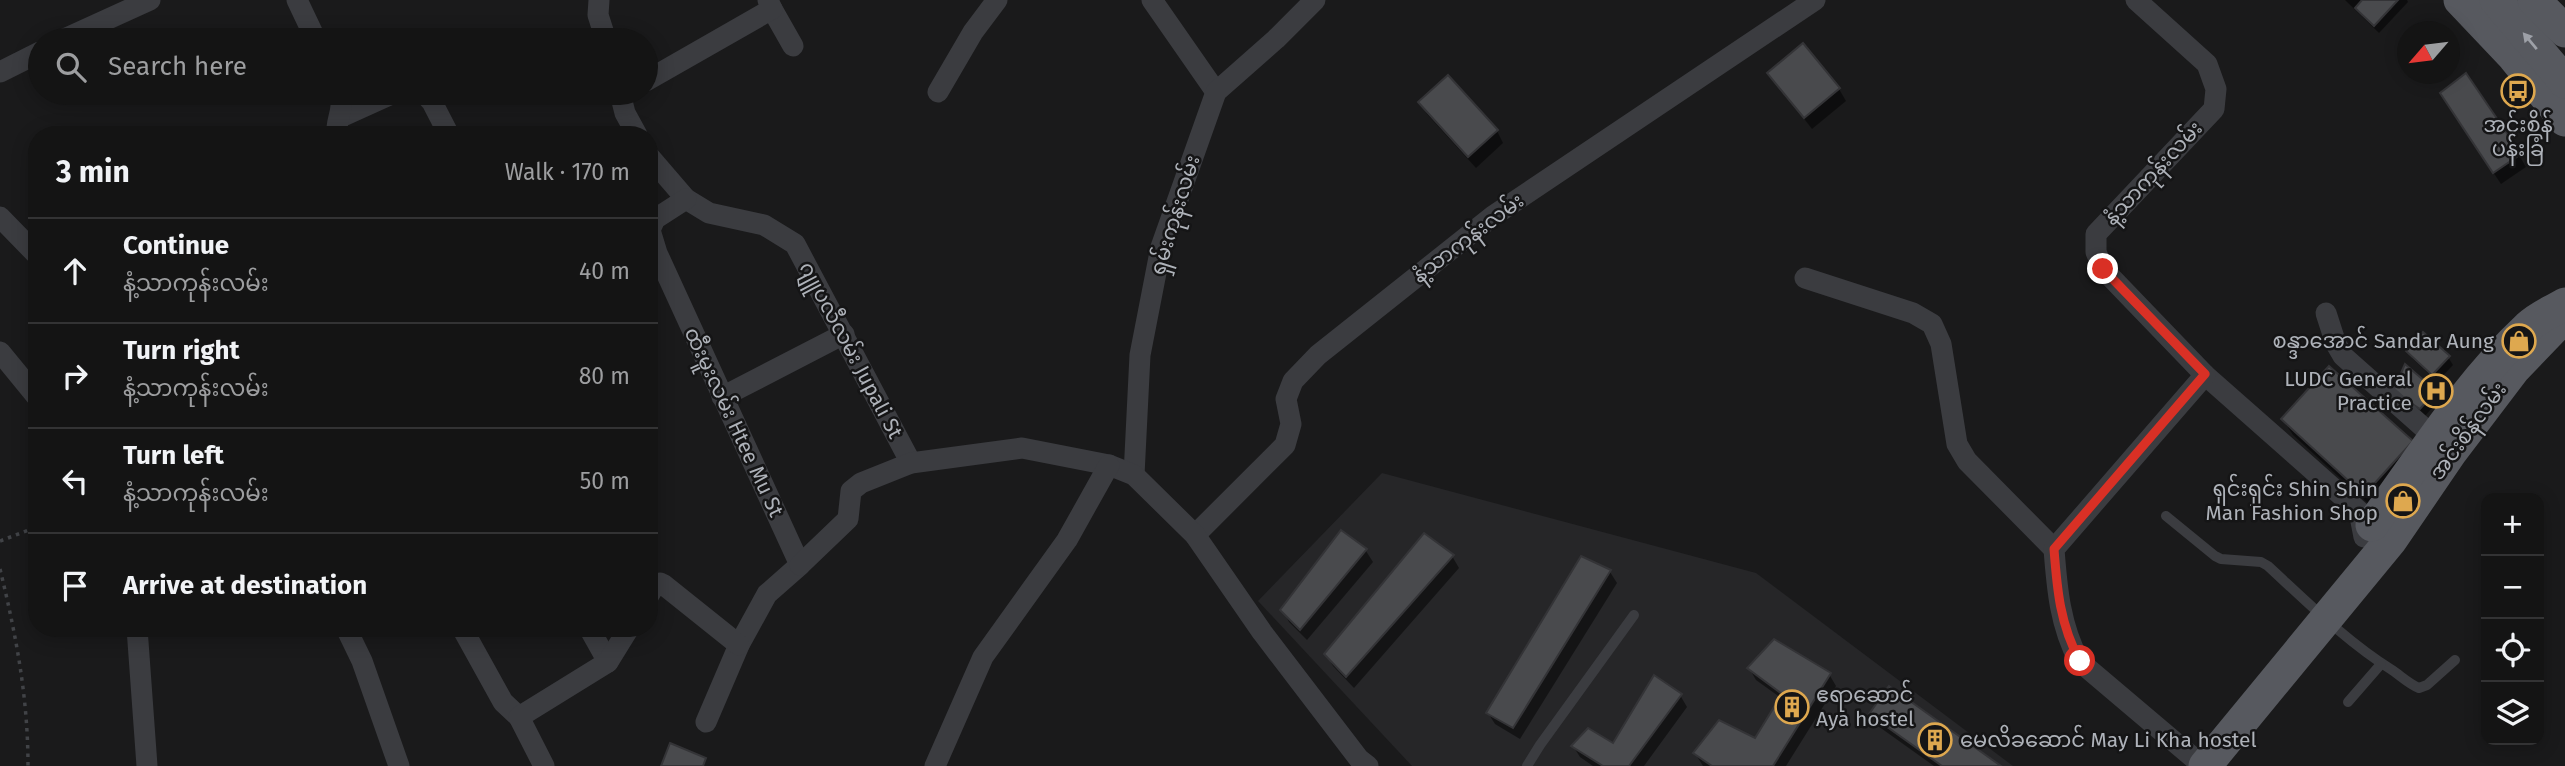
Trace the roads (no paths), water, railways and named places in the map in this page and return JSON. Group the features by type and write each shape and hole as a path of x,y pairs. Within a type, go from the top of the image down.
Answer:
{"main road":[{"path":"2460,0 2514,57 2565,120"},
{"path":"2496,0 2565,82"},
{"path":"2534,0 2565,31"},
{"path":"2514,57 2565,130"},
{"path":"2358,580 2368,531 2449,419 2530,325 2565,304"},
{"name":"အင်းစိန်လမ်း","path":"2204,766 2391,540 2451,452 2514,369 2565,316"}],"street":[{"path":"88,28 150,0"},
{"path":"297,0 310,28"},
{"path":"599,0 598,15 602,28"},
{"path":"938,92 973,32 997,0"},
{"path":"1152,0 1216,92"},
{"name":"ရှမ်းကုန်းလမ်း","path":"1134,475 1140,355 1161,247 1216,92 1315,0"},
{"name":"နံ့သာကုန်းလမ်း","path":"2136,0 2207,64 2216,89 2214,109 2096,234 2096,252 2103,269 2205,374"},
{"name":"နံ့သာကုန်းလမ်း","path":"1195,535 1285,445 1291,424 1286,399 1293,381 1318,355 1493,216 1809,1"},
{"path":"658,74 770,4 793,46"},
{"path":"0,72 28,57"},
{"path":"339,126 340,105"},
{"path":"339,126 374,105"},
{"path":"434,105 444,126"},
{"path":"624,105 632,126"},
{"name":"ဂျူပလီလမ်း Jupali St","path":"658,166 686,199 709,213 764,225 795,244 911,463"},
{"name":"ထီးမူးလမ်း Htee Mu St","path":"658,217 686,199"},
{"path":"0,217 28,246"},
{"name":"ထီးမူးလမ်း Htee Mu St","path":"658,255 800,565"},
{"path":"1805,278 1913,313 1932,324 1941,344 1957,444 1967,461 2054,549 2058,603 2068,640 2080,661 2204,766"},
{"path":"2326,313 2343,356 2451,452"},
{"path":"722,397 844,334"},
{"path":"0,352 28,386"},
{"path":"2054,549 2205,374 2359,511 2368,531"},
{"path":"706,723 739,645 767,594 848,519 851,491 861,483 911,463 1022,448 1109,465 1134,475 1195,535 1262,632 1360,764"},
{"path":"935,766 983,657 1067,540 1109,465"},
{"path":"658,584 664,585 739,645"},
{"path":"137,637 147,766"},
{"path":"350,637 362,661 399,766"},
{"path":"468,637 503,702 519,717 544,766"},
{"path":"594,637 608,662"},
{"path":"519,717 608,662 623,637"}],"lane":[{"path":"2165,516 2221,559 2261,562 2268,566 2327,620 2381,664 2419,688 2427,685 2455,660"},
{"path":"1527,766 1634,615"},
{"path":"2348,702 2381,664"}],"place":[{"name":"အင်းစိန် ပန်းခြံ","path":"2518,91"},
{"name":"စန္ဒာအောင် Sandar Aung","path":"2519,341"},
{"name":"LUDC General Practice","path":"2436,391"},
{"name":"ရှင်းရှင်း Shin Shin Man Fashion Shop","path":"2403,501"},
{"name":"ဧရာဆောင် Aya hostel","path":"1792,707"},
{"name":"မေလိခဆောင် May Li Kha hostel","path":"1935,740"}]}
